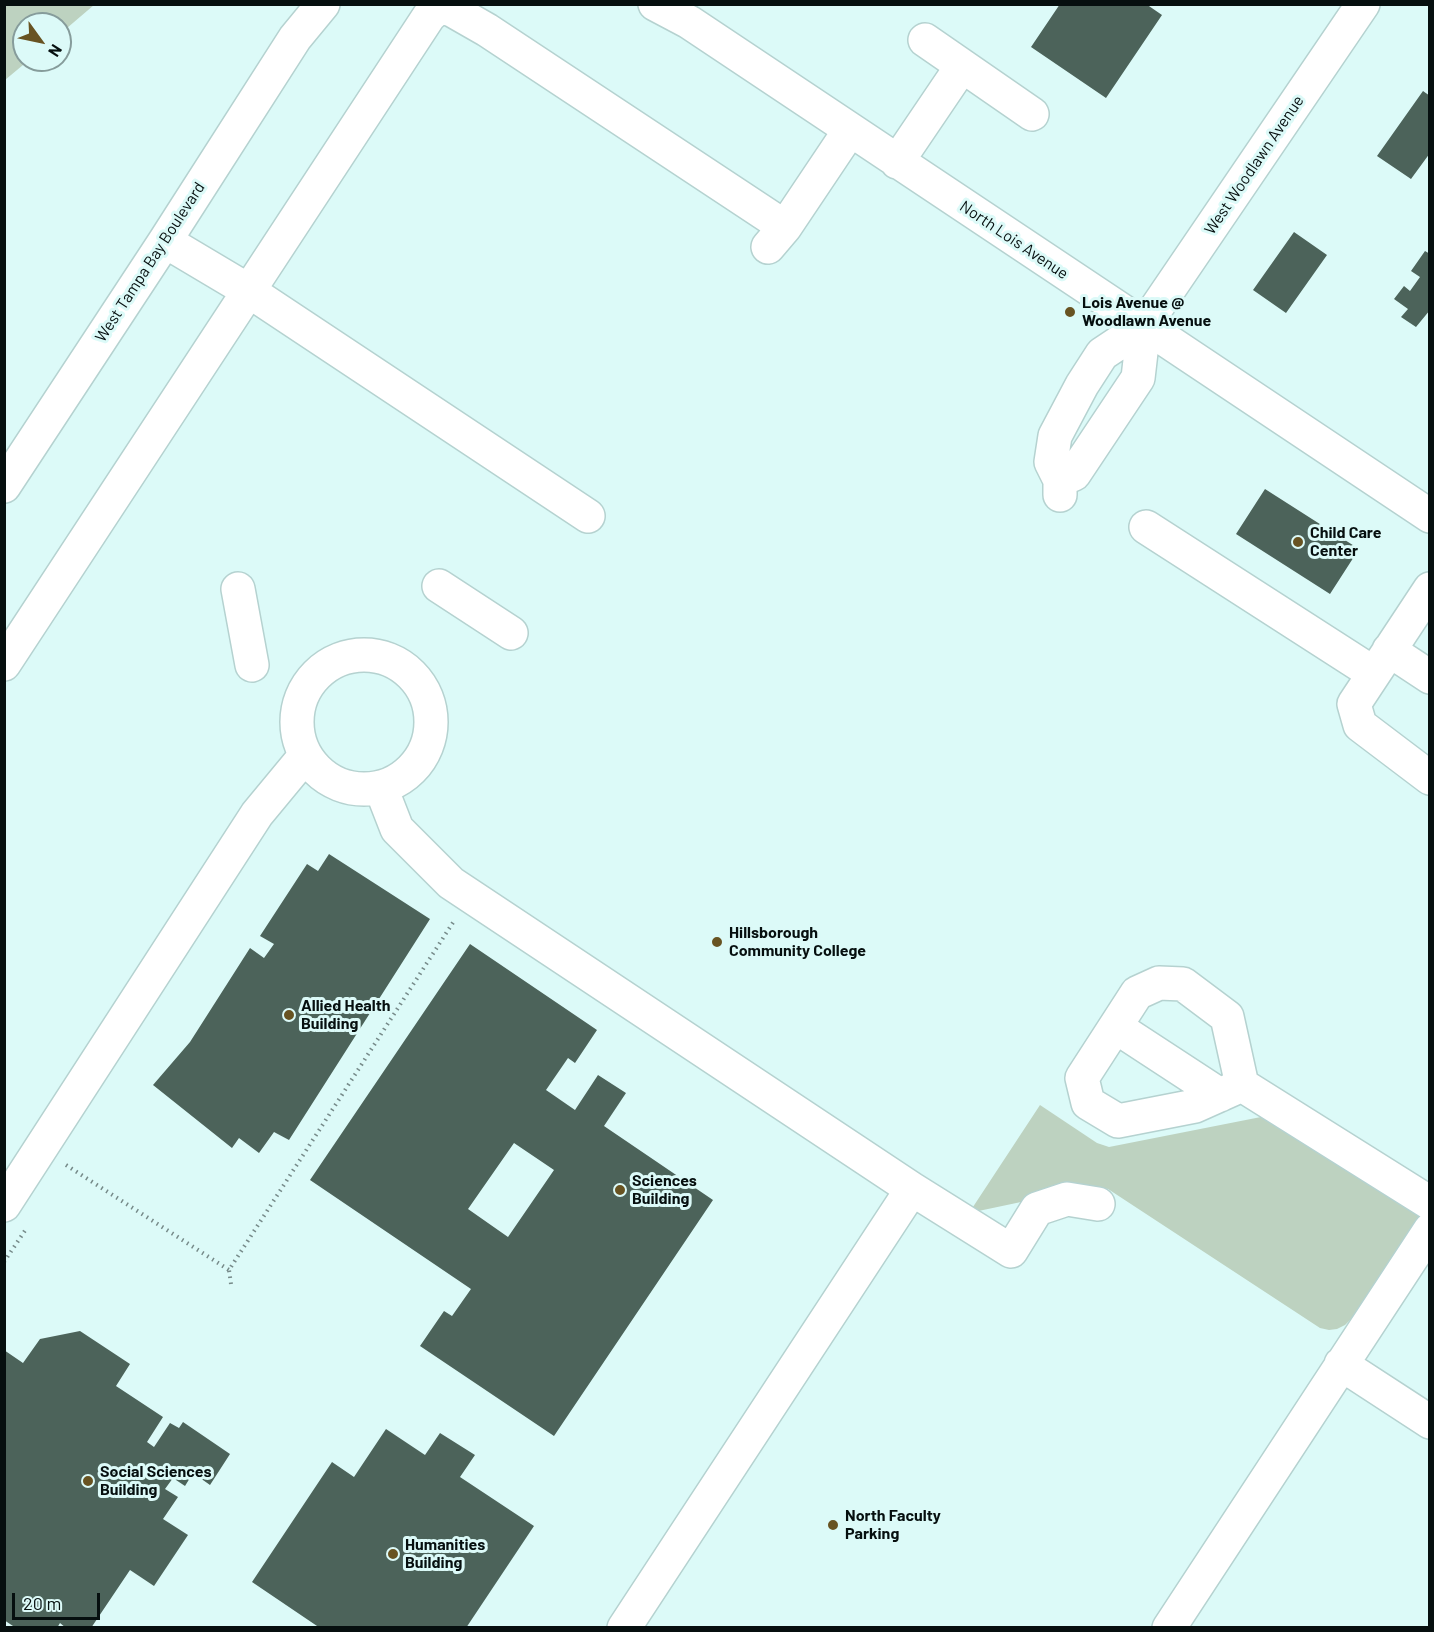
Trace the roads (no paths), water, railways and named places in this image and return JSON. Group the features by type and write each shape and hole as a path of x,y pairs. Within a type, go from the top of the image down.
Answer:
{"street":[{"name":"West Tampa Bay Boulevard","path":"295,38 308,4"},
{"name":"West Tampa Bay Boulevard","path":"4,486 165,242 295,38 323,4"},
{"name":"North Lois Avenue","path":"655,4 680,13 897,162 1430,516"},
{"name":"West Woodlawn Avenue","path":"1144,326 1363,4"},
{"path":"4,664 429,16 440,6 452,10 487,30 776,237 850,130"},
{"path":"925,40 1032,114"},
{"path":"897,162 962,66"},
{"path":"165,242 249,291 588,516"},
{"path":"1144,326 1138,378 1074,474 1060,488 1051,462 1055,436 1082,385 1102,354 1144,326"},
{"path":"1146,527 1381,662 1430,677"},
{"path":"439,586 511,633"},
{"path":"238,589 252,665"},
{"path":"1430,589 1354,704 1360,725 1430,778"},
{"path":"355,655 378,656 399,664 416,679 428,699 432,721 428,744 417,764 400,780 381,788 359,790 337,785 319,774 305,756 297,736 296,714 303,693 315,675 333,662 355,655"},
{"path":"4,1205 257,814 305,756"},
{"path":"381,788 397,829 451,883 912,1189 1011,1251 1037,1209 1067,1199 1098,1204"},
{"path":"1159,983 1183,984 1227,1017 1231,1090 1195,1106 1118,1121 1088,1103 1082,1078 1137,993 1159,983"},
{"path":"1116,1027 1430,1203"},
{"path":"624,1628 912,1189"},
{"path":"1169,1628 1430,1230"},
{"path":"1341,1364 1430,1422"}],"place":[{"name":"Lois Avenue @ Woodlawn Avenue","path":"1070,312"},
{"name":"Child Care Center","path":"1298,542"},
{"name":"Hillsborough Community College","path":"717,942"},
{"name":"Allied Health Building","path":"289,1015"},
{"name":"Sciences Building","path":"620,1190"},
{"name":"Social Sciences Building","path":"88,1481"},
{"name":"North Faculty Parking","path":"833,1525"},
{"name":"Humanities Building","path":"393,1554"}]}
